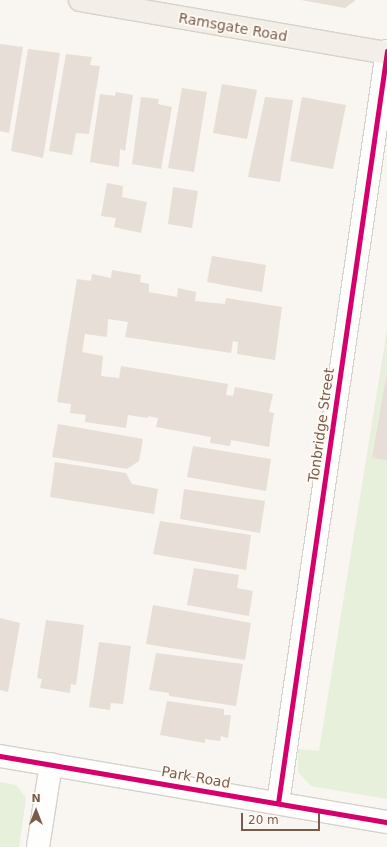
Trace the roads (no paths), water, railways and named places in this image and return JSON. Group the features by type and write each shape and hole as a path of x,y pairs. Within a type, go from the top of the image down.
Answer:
{"main road":[{"name":"Ramsgate Road","path":"80,0 387,53"}],"street":[{"name":"Tonbridge Street","path":"278,803 387,53"},
{"name":"Park Road","path":"0,756 387,822"},
{"path":"38,847 51,764"}]}
